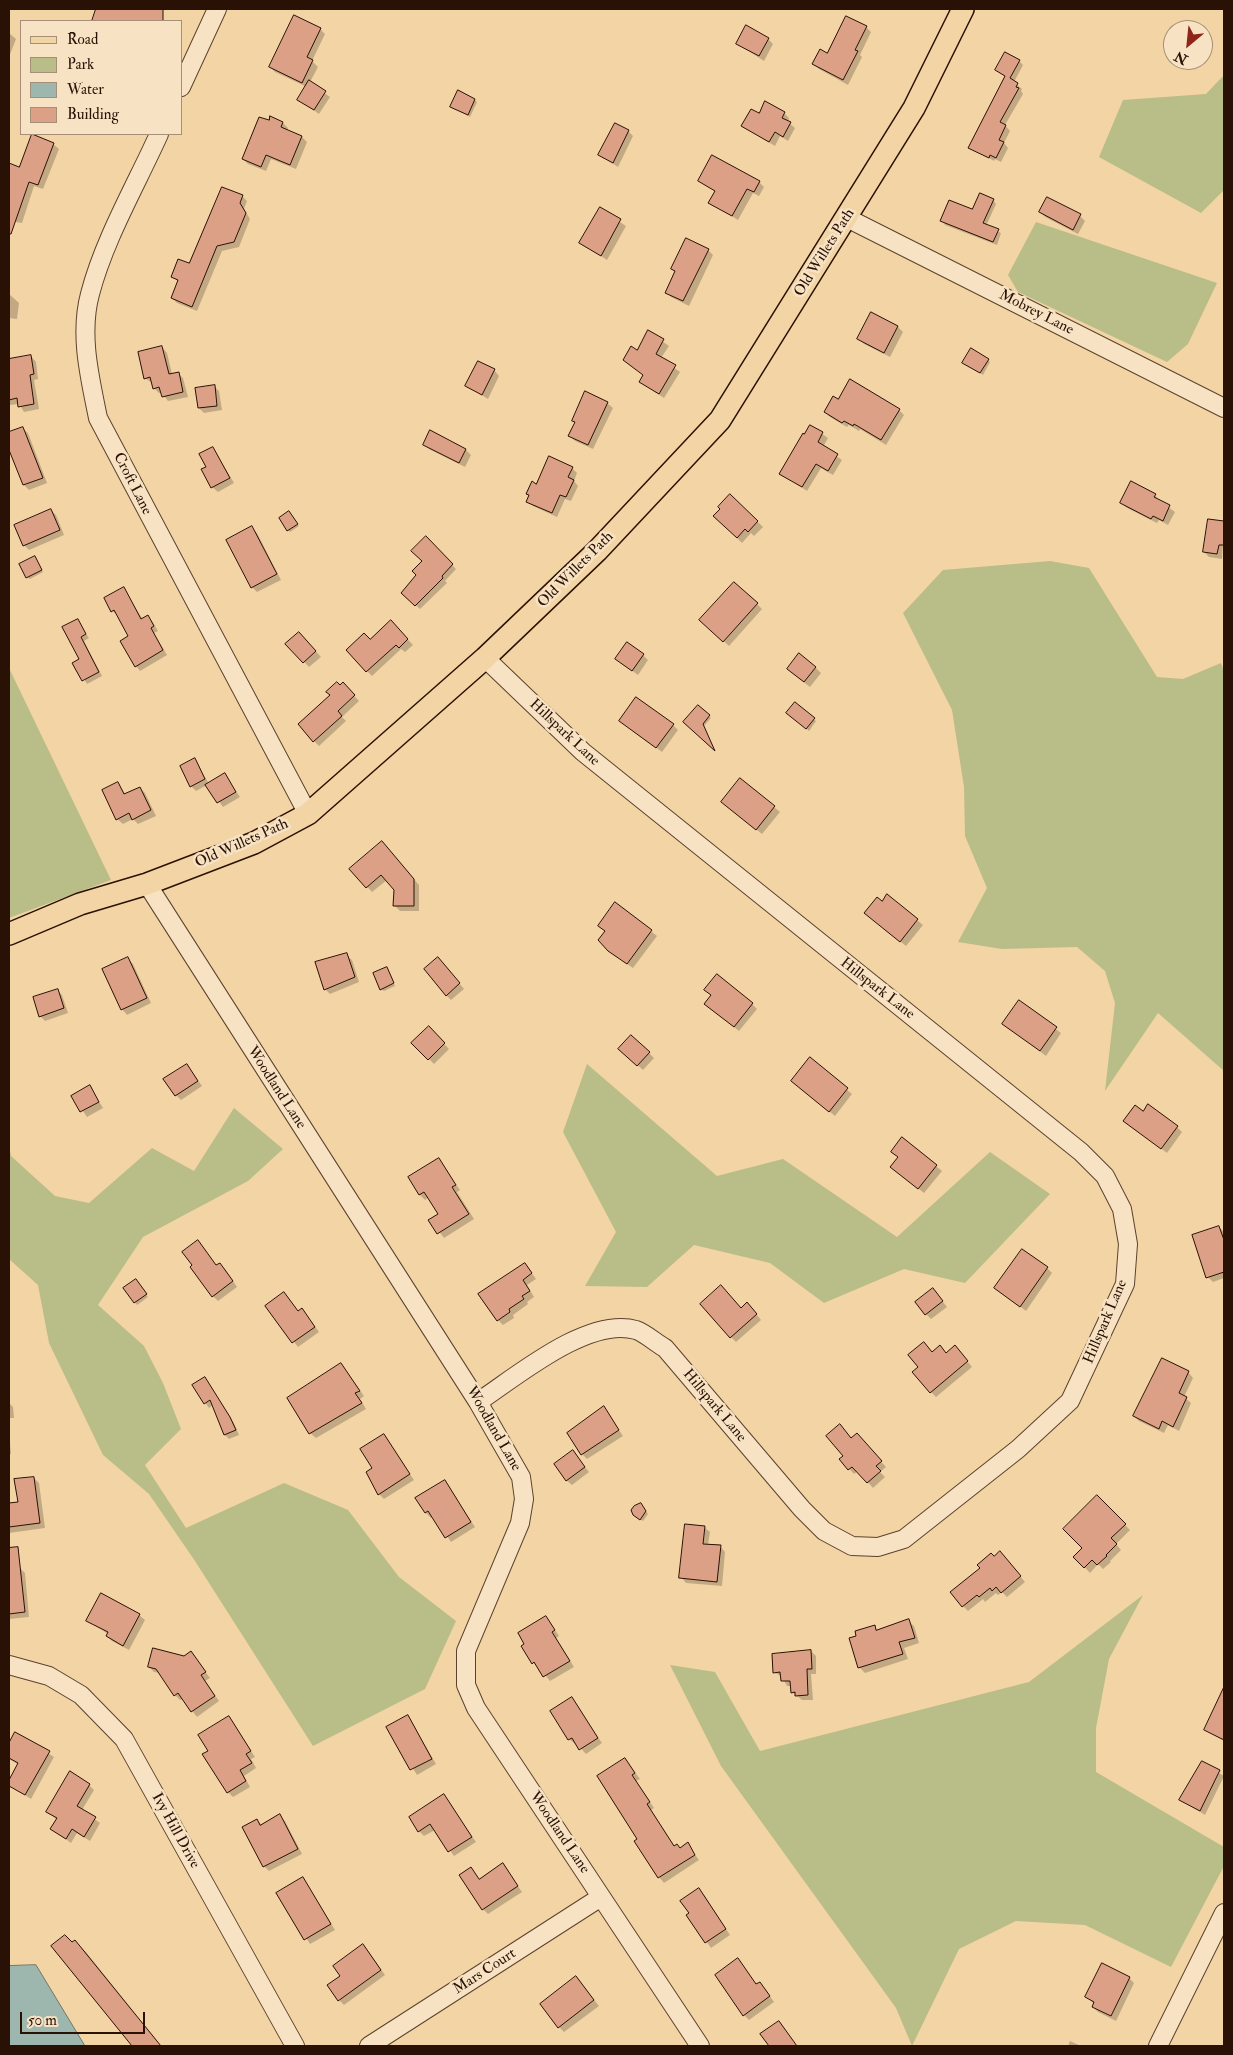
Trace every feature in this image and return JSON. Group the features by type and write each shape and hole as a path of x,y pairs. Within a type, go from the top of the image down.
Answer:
{"main road":[{"name":"Old Willets Path","path":"9,934 80,904 147,884 254,843 308,814 486,658 600,548 720,420 914,108 962,9"}],"street":[{"path":"182,85 217,9"},
{"name":"Croft Lane","path":"160,135 108,245 90,295 86,363 98,418 308,814"},
{"name":"Mobrey Lane","path":"847,218 1224,408"},
{"name":"Hillspark Lane","path":"478,1402 568,1343 604,1328 636,1330 665,1348 802,1510 824,1532 852,1546 878,1547 904,1539 1018,1448 1070,1401 1125,1284 1128,1244 1122,1208 1105,1176 1081,1152 583,752 486,658"},
{"name":"Woodland Lane","path":"147,884 478,1402 521,1477 524,1499 520,1523 466,1651 466,1685 476,1708 700,2046"},
{"name":"Ivy Hill Drive","path":"9,1665 49,1676 81,1695 124,1739 295,2046"},
{"name":"Mars Court","path":"369,2046 601,1897"},
{"path":"1158,2046 1224,1913"}],"green space":[{"path":"1224,75 1224,190 1201,213 1099,157 1123,100 1206,94"},
{"path":"1036,222 1217,283 1188,344 1167,362 1018,292 1008,275"},
{"path":"1050,561 1089,568 1157,677 1183,679 1221,663 1224,671 1224,1071 1158,1013 1105,1091 1115,1003 1105,971 1077,947 1002,949 958,942 987,888 965,836 964,787 952,710 903,613 943,570"},
{"path":"9,668 111,880 9,918"},
{"path":"587,1064 717,1176 783,1159 897,1237 990,1152 1050,1194 965,1283 904,1269 824,1303 770,1263 694,1245 647,1287 585,1286 616,1232 563,1132"},
{"path":"234,1108 283,1149 248,1181 143,1237 98,1305 144,1346 163,1383 181,1429 145,1465 186,1528 284,1483 348,1510 399,1577 456,1621 425,1689 313,1746 195,1561 149,1494 103,1455 49,1343 38,1285 9,1259 9,1146 11,1156 55,1196 89,1203 152,1148 194,1171"},
{"path":"1143,1595 1109,1659 1096,1728 1096,1772 1224,1847 1224,1866 1171,1967 1085,1925 1016,1921 959,1949 912,2046 896,2008 721,1766 670,1665 715,1672 760,1751 1029,1682"}],"water":[{"path":"36,1965 85,2046 9,2046 9,1966"}],"building":[{"path":"96,9 163,9 163,20 92,20"},
{"path":"294,15 321,28 307,57 313,60 302,83 269,67"},
{"path":"846,16 867,26 855,50 858,51 843,80 812,64 820,49 827,53"},
{"path":"746,25 769,38 759,56 736,44"},
{"path":"1005,52 1020,60 1010,78 1018,83 1016,87 1019,88 1000,122 1006,125 999,140 1004,142 996,158 990,155 989,158 968,148 1005,76 995,70"},
{"path":"309,80 326,91 314,110 297,100"},
{"path":"458,90 475,99 468,115 450,107"},
{"path":"765,101 785,112 782,118 791,122 783,137 775,132 769,142 741,126 751,109 759,113"},
{"path":"270,116 283,122 281,127 302,136 290,165 266,155 261,167 242,159 259,117 269,120"},
{"path":"615,123 629,130 613,163 598,155"},
{"path":"32,135 54,143 38,185 29,182 11,234 9,234 9,163 19,167"},
{"path":"712,155 760,181 754,192 747,189 732,216 708,203 715,191 698,181"},
{"path":"222,187 243,195 240,203 246,213 234,242 217,246 192,307 171,298 178,280 171,277 178,259 189,263"},
{"path":"980,193 994,199 983,223 999,229 993,242 940,221 949,200 972,209"},
{"path":"1047,197 1081,214 1073,230 1039,212"},
{"path":"600,207 621,219 601,256 579,243"},
{"path":"686,238 709,249 683,301 665,293 675,271 671,269"},
{"path":"871,312 898,326 884,353 857,339"},
{"path":"648,330 664,339 656,354 676,365 659,394 639,382 643,375 623,360 631,346 637,350"},
{"path":"162,346 169,374 179,372 183,392 162,397 159,387 153,389 150,377 144,379 138,352"},
{"path":"971,348 989,359 980,373 962,363"},
{"path":"31,355 34,374 30,375 34,404 18,407 17,398 9,400 9,359"},
{"path":"478,361 495,369 482,395 465,386"},
{"path":"850,379 900,409 881,440 854,424 853,426 844,421 842,423 824,412 833,396 838,399"},
{"path":"215,385 217,406 198,408 195,388"},
{"path":"585,391 608,402 588,445 568,436 575,422 572,421"},
{"path":"810,425 823,432 818,442 838,454 828,471 816,464 802,487 779,474 803,433"},
{"path":"23,427 43,478 23,485 9,450 9,432"},
{"path":"430,430 466,449 459,463 423,445"},
{"path":"213,447 230,478 211,488 201,469 206,467 199,454"},
{"path":"549,456 573,467 568,477 574,480 566,497 560,495 552,513 526,502 529,495 526,494 532,481 536,484"},
{"path":"1131,481 1156,494 1154,497 1170,505 1163,521 1153,516 1151,519 1120,503"},
{"path":"730,494 758,521 748,532 745,529 737,538 713,516 720,509 718,507"},
{"path":"51,509 60,530 23,546 14,525"},
{"path":"289,511 298,524 287,531 279,518"},
{"path":"1208,519 1224,521 1224,545 1219,545 1217,554 1203,552"},
{"path":"252,526 277,574 251,588 226,540"},
{"path":"426,536 453,564 442,576 443,578 415,606 401,593 416,575 412,571 422,561 411,551"},
{"path":"35,556 42,570 26,578 19,564"},
{"path":"734,582 758,603 723,642 699,620"},
{"path":"124,587 141,619 148,615 154,626 151,628 163,650 135,667 120,641 128,636 114,610 111,612 104,598"},
{"path":"78,619 86,634 81,637 99,672 82,681 72,663 79,659 62,627"},
{"path":"391,620 408,639 399,648 396,645 366,672 346,650 364,633 370,639"},
{"path":"299,632 316,651 303,663 285,644"},
{"path":"627,642 644,654 632,671 615,659"},
{"path":"799,653 816,667 804,682 787,669"},
{"path":"337,682 340,685 343,682 355,695 338,711 342,716 313,742 298,724 330,695 326,692"},
{"path":"636,697 674,724 656,748 619,721"},
{"path":"795,702 815,718 806,729 786,713"},
{"path":"698,705 710,715 703,724 715,751 683,722"},
{"path":"195,758 205,779 190,787 180,766"},
{"path":"225,773 236,792 217,803 205,785"},
{"path":"740,778 775,806 756,830 721,802"},
{"path":"118,782 124,794 140,787 151,810 132,820 129,813 116,820 102,790"},
{"path":"382,841 414,879 414,906 393,906 394,890 381,875 366,888 349,869"},
{"path":"887,894 918,919 900,942 864,913 877,897 882,901"},
{"path":"615,902 652,930 627,964 608,951 598,940 605,931 598,926"},
{"path":"347,953 355,977 324,990 315,962"},
{"path":"128,957 147,998 121,1010 102,969"},
{"path":"438,957 460,983 446,996 424,969"},
{"path":"387,967 394,983 380,990 373,973"},
{"path":"717,974 753,1003 734,1027 704,1004 711,995 704,990"},
{"path":"58,989 64,1008 39,1017 33,997"},
{"path":"1019,1000 1057,1027 1040,1051 1002,1024"},
{"path":"429,1026 445,1043 428,1060 411,1043"},
{"path":"631,1035 650,1052 637,1066 618,1049"},
{"path":"810,1057 848,1088 829,1112 791,1081"},
{"path":"187,1064 198,1081 175,1096 163,1079"},
{"path":"90,1085 99,1102 80,1112 71,1096"},
{"path":"1148,1104 1178,1126 1161,1149 1123,1121 1135,1105 1143,1111"},
{"path":"902,1137 937,1165 918,1189 890,1167 898,1157 891,1152"},
{"path":"439,1158 456,1185 452,1187 469,1214 437,1234 428,1220 438,1214 424,1192 419,1195 408,1177"},
{"path":"1219,1226 1224,1240 1224,1272 1206,1278 1192,1235"},
{"path":"198,1240 216,1265 220,1263 233,1281 212,1297 190,1267 192,1265 182,1252"},
{"path":"1022,1249 1048,1267 1020,1307 994,1288"},
{"path":"525,1263 532,1273 523,1280 530,1291 522,1296 524,1299 509,1309 510,1312 497,1321 478,1294"},
{"path":"136,1279 147,1294 134,1303 123,1288"},
{"path":"721,1285 741,1308 747,1302 757,1314 730,1338 700,1304"},
{"path":"933,1288 943,1301 925,1315 915,1302"},
{"path":"284,1292 298,1311 302,1308 315,1327 292,1343 265,1306"},
{"path":"924,1342 932,1352 940,1345 946,1353 955,1345 968,1361 930,1393 912,1372 918,1367 908,1355"},
{"path":"1162,1358 1189,1371 1179,1393 1187,1397 1173,1427 1162,1421 1159,1429 1133,1416"},
{"path":"341,1363 360,1391 355,1393 362,1403 309,1434 287,1398"},
{"path":"205,1377 236,1430 224,1435 210,1400 204,1404 192,1385"},
{"path":"604,1406 619,1430 581,1455 567,1433"},
{"path":"840,1424 851,1438 857,1433 882,1461 876,1466 881,1471 867,1483 852,1467 848,1470 839,1459 843,1456 826,1436"},
{"path":"384,1434 410,1474 378,1495 366,1472 372,1468 360,1449"},
{"path":"573,1450 585,1467 566,1481 554,1464"},
{"path":"34,1477 40,1523 9,1527 9,1503 18,1502 14,1479"},
{"path":"445,1480 471,1522 445,1538 428,1511 425,1513 415,1498"},
{"path":"1097,1495 1126,1524 1111,1538 1117,1544 1107,1556 1097,1565 1092,1560 1084,1568 1073,1557 1082,1548 1063,1529"},
{"path":"641,1503 646,1511 640,1520 633,1515 631,1510 634,1506"},
{"path":"685,1524 705,1526 703,1544 721,1545 717,1582 679,1578"},
{"path":"18,1547 25,1612 9,1614 9,1548"},
{"path":"1000,1551 1021,1576 1001,1593 996,1587 992,1591 990,1588 979,1597 977,1595 962,1607 950,1592 980,1568 977,1565 991,1553 994,1556"},
{"path":"101,1593 140,1614 123,1646 106,1636 108,1632 86,1621"},
{"path":"546,1616 555,1630 552,1632 570,1661 543,1677 521,1646 524,1644 518,1633"},
{"path":"909,1619 915,1638 899,1642 903,1654 858,1668 849,1638 856,1636 855,1631 875,1625 876,1630"},
{"path":"153,1648 184,1656 191,1651 206,1672 201,1675 215,1696 191,1712 178,1693 174,1696 156,1669 148,1667"},
{"path":"811,1650 812,1669 807,1669 808,1695 795,1696 795,1692 791,1693 790,1681 781,1681 780,1672 773,1673 772,1654"},
{"path":"1224,1687 1224,1740 1204,1730"},
{"path":"572,1697 598,1738 579,1750 572,1738 568,1740 550,1711"},
{"path":"408,1715 432,1759 410,1770 386,1727"},
{"path":"229,1716 251,1751 246,1754 252,1763 240,1770 246,1781 227,1793 202,1754 208,1751 198,1735"},
{"path":"15,1732 50,1751 25,1795 9,1786 9,1780 18,1763 9,1758 9,1743"},
{"path":"625,1758 635,1773 632,1775 650,1802 647,1804 674,1846 677,1844 680,1848 688,1842 695,1855 658,1878 634,1841 637,1839 597,1776"},
{"path":"1202,1761 1220,1770 1200,1811 1179,1800"},
{"path":"70,1771 90,1784 77,1806 96,1817 84,1837 72,1829 66,1839 50,1829 57,1818 46,1812"},
{"path":"444,1794 472,1837 448,1852 430,1824 418,1832 409,1817"},
{"path":"280,1814 298,1849 263,1867 242,1827 257,1819 260,1825"},
{"path":"503,1863 518,1886 482,1910 459,1875 471,1867 479,1879"},
{"path":"303,1877 331,1924 304,1940 276,1893"},
{"path":"699,1888 726,1929 705,1943 686,1915 689,1913 680,1901"},
{"path":"65,1935 72,1942 75,1940 161,2046 132,2046 51,1946"},
{"path":"363,1944 381,1970 338,2001 327,1985 340,1976 333,1966"},
{"path":"738,1958 756,1984 760,1982 770,1996 743,2016 715,1975"},
{"path":"1102,1963 1130,1977 1111,2016 1092,2007 1094,2002 1085,1997"},
{"path":"576,1976 594,2000 558,2028 540,2004"},
{"path":"779,2021 797,2046 769,2046 760,2034"}]}
